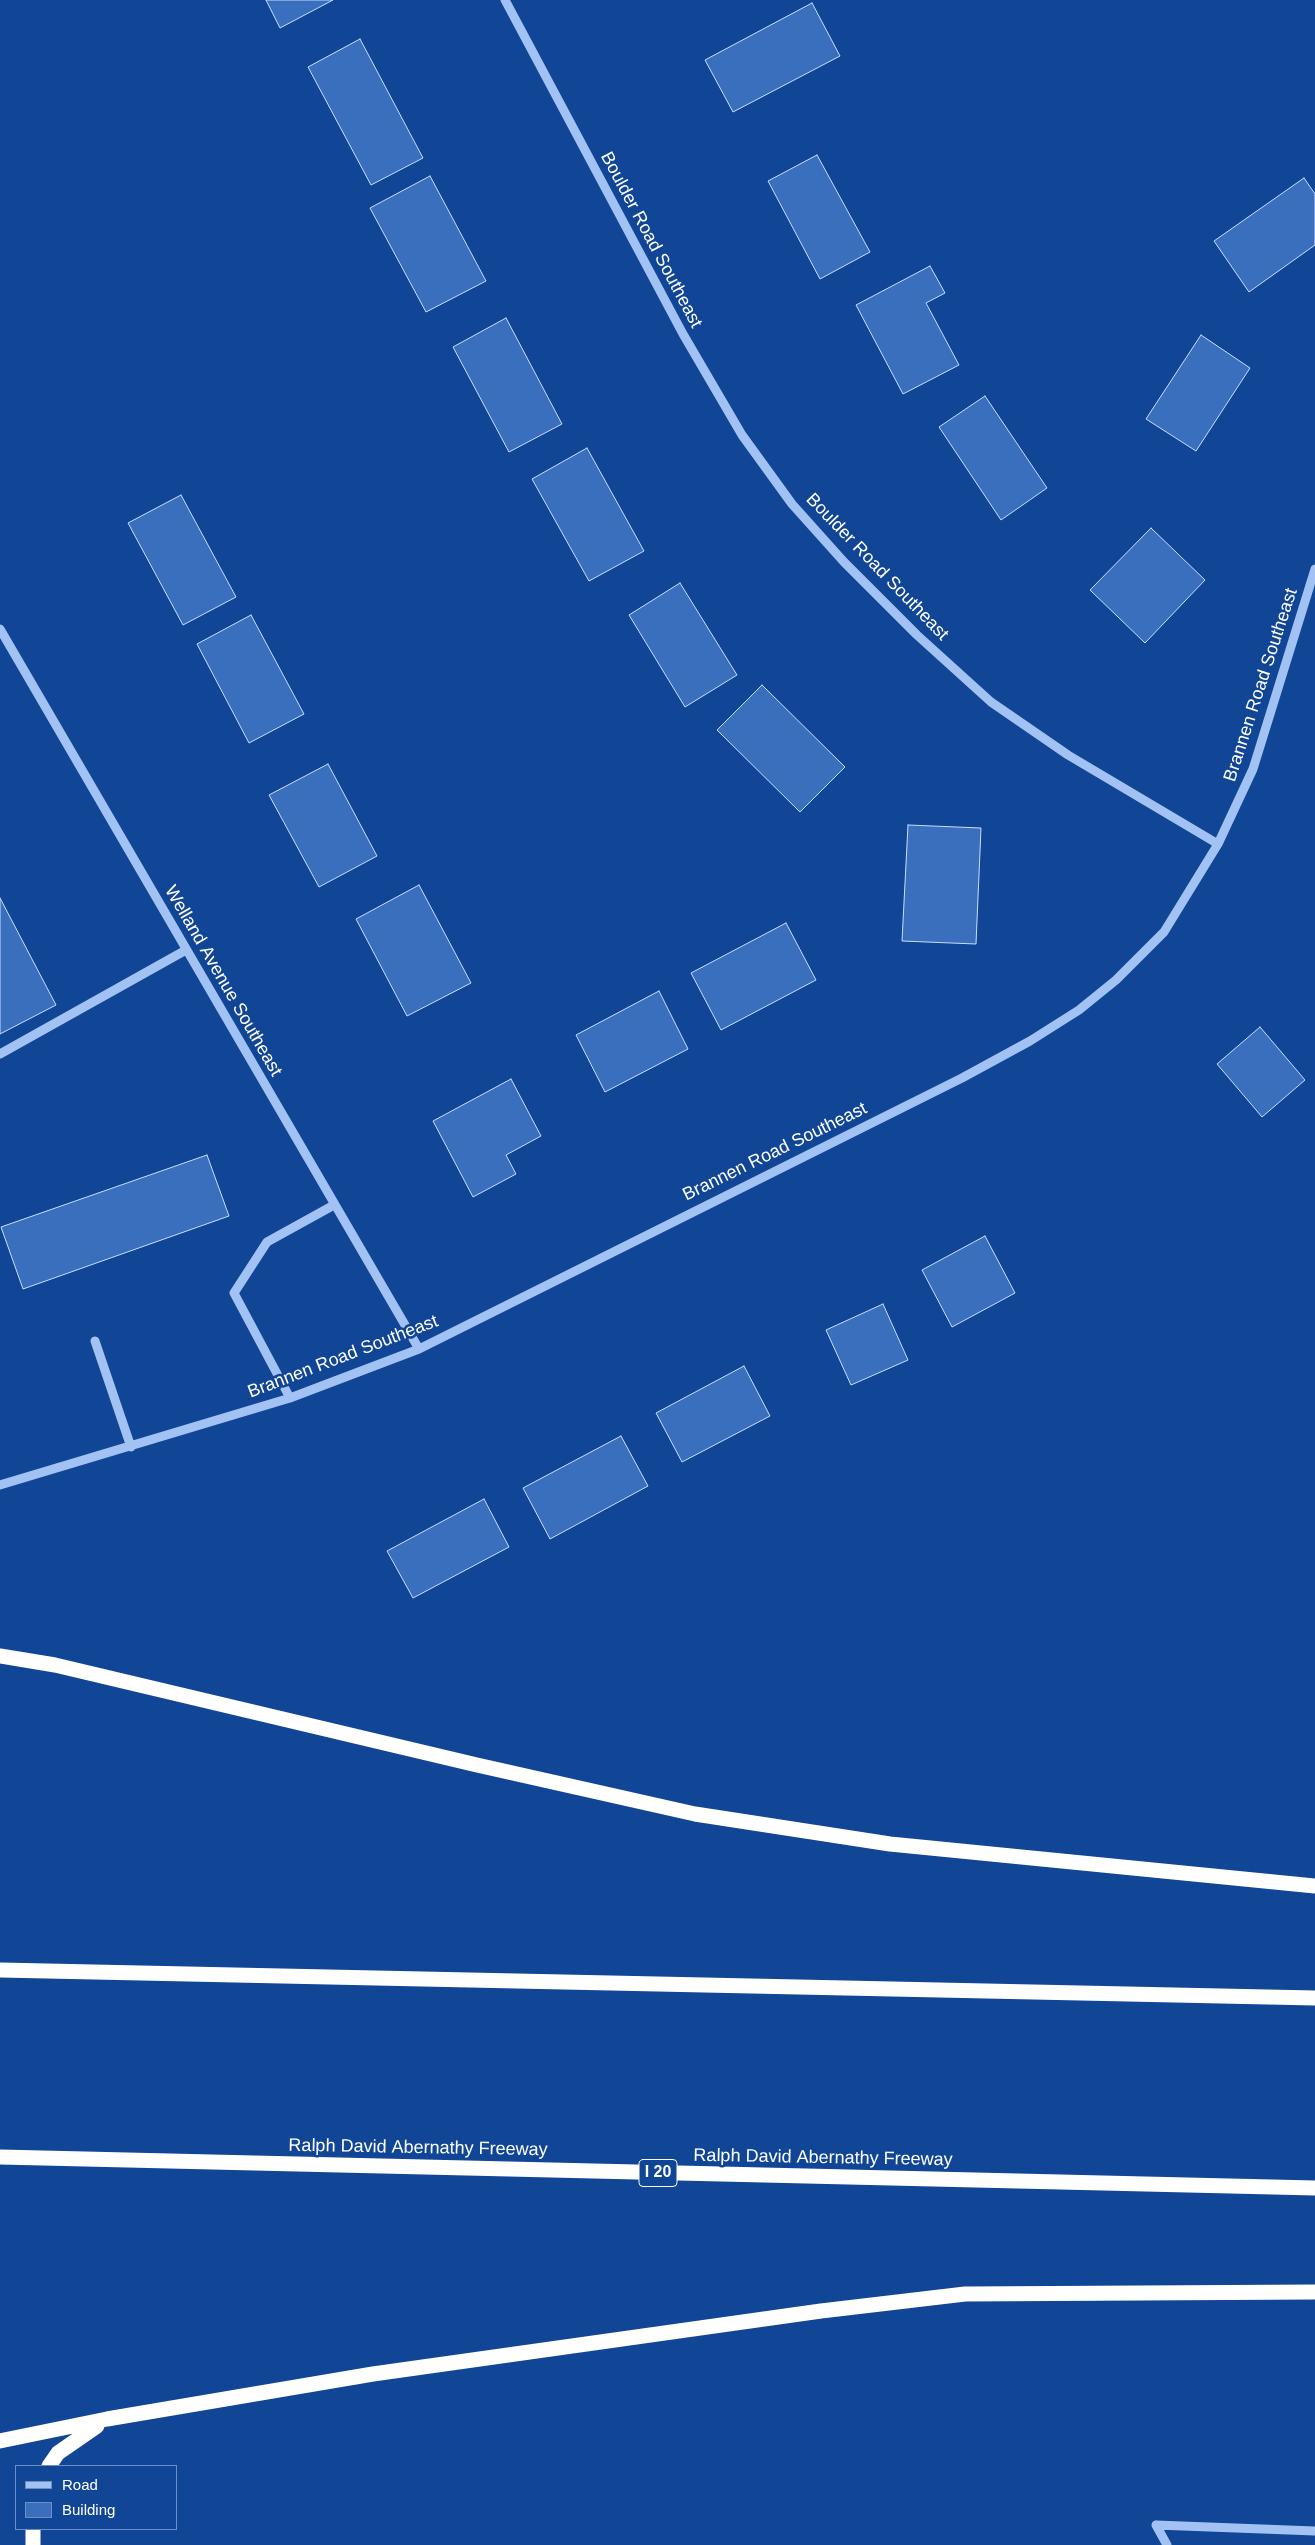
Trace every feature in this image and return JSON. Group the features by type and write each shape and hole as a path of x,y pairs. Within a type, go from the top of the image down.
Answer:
{"highway":[{"path":"0,1656 56,1665 477,1765 695,1814 890,1844 1315,1886"},
{"path":"0,1970 1315,1998"},
{"name":"Ralph David Abernathy Freeway","path":"0,2158 1315,2188"},
{"path":"0,2442 107,2419 373,2374 812,2312 965,2294 1315,2292"},
{"path":"50,2465 58,2453 76,2438 107,2419"},
{"path":"33,2545 34,2530"}],"street":[{"name":"Boulder Road Southeast","path":"506,0 683,334 742,435 792,504 844,562 917,636 991,702 1068,755 1218,844"},
{"name":"Brannen Road Southeast","path":"0,1485 290,1398 419,1349 962,1078 1030,1041 1079,1010 1108,986 1164,932 1218,844 1254,769 1315,569"},
{"name":"Welland Avenue Southeast","path":"0,629 419,1349"},
{"path":"0,1054 186,950"},
{"path":"290,1398 234,1293 267,1242 334,1205"},
{"path":"95,1341 130,1447"},
{"path":"1167,2545 1156,2524 1315,2531"}],"building":[{"path":"266,0 333,0 280,28"},
{"path":"812,3 840,56 733,112 705,60"},
{"path":"360,39 423,158 371,185 308,67"},
{"path":"817,155 870,252 820,279 768,181"},
{"path":"430,176 486,281 426,312 370,208"},
{"path":"1304,178 1315,194 1315,245 1249,292 1214,241"},
{"path":"930,266 945,293 926,303 959,365 903,394 856,305"},
{"path":"506,318 562,424 509,452 453,347"},
{"path":"1201,335 1250,368 1196,451 1146,419"},
{"path":"985,396 1047,488 1001,520 939,427"},
{"path":"587,448 644,551 589,581 532,479"},
{"path":"181,495 236,597 183,625 128,523"},
{"path":"1151,528 1205,580 1145,643 1090,590"},
{"path":"680,583 737,675 685,707 629,615"},
{"path":"251,615 304,714 249,743 197,644"},
{"path":"762,685 845,767 800,812 717,730"},
{"path":"328,764 377,856 319,887 269,795"},
{"path":"908,825 981,828 976,944 902,941"},
{"path":"419,885 471,983 407,1016 356,919"},
{"path":"0,898 56,1005 0,1034"},
{"path":"786,923 816,980 721,1030 691,973"},
{"path":"659,991 688,1049 605,1092 576,1035"},
{"path":"1260,1027 1305,1080 1262,1117 1217,1064"},
{"path":"511,1079 541,1136 506,1155 516,1174 473,1197 433,1121"},
{"path":"207,1155 229,1216 23,1289 1,1227"},
{"path":"985,1236 1015,1293 952,1327 922,1270"},
{"path":"883,1304 908,1360 851,1385 826,1330"},
{"path":"744,1366 770,1416 682,1462 656,1413"},
{"path":"621,1436 648,1486 550,1539 523,1488"},
{"path":"484,1499 509,1547 413,1598 387,1551"}]}
